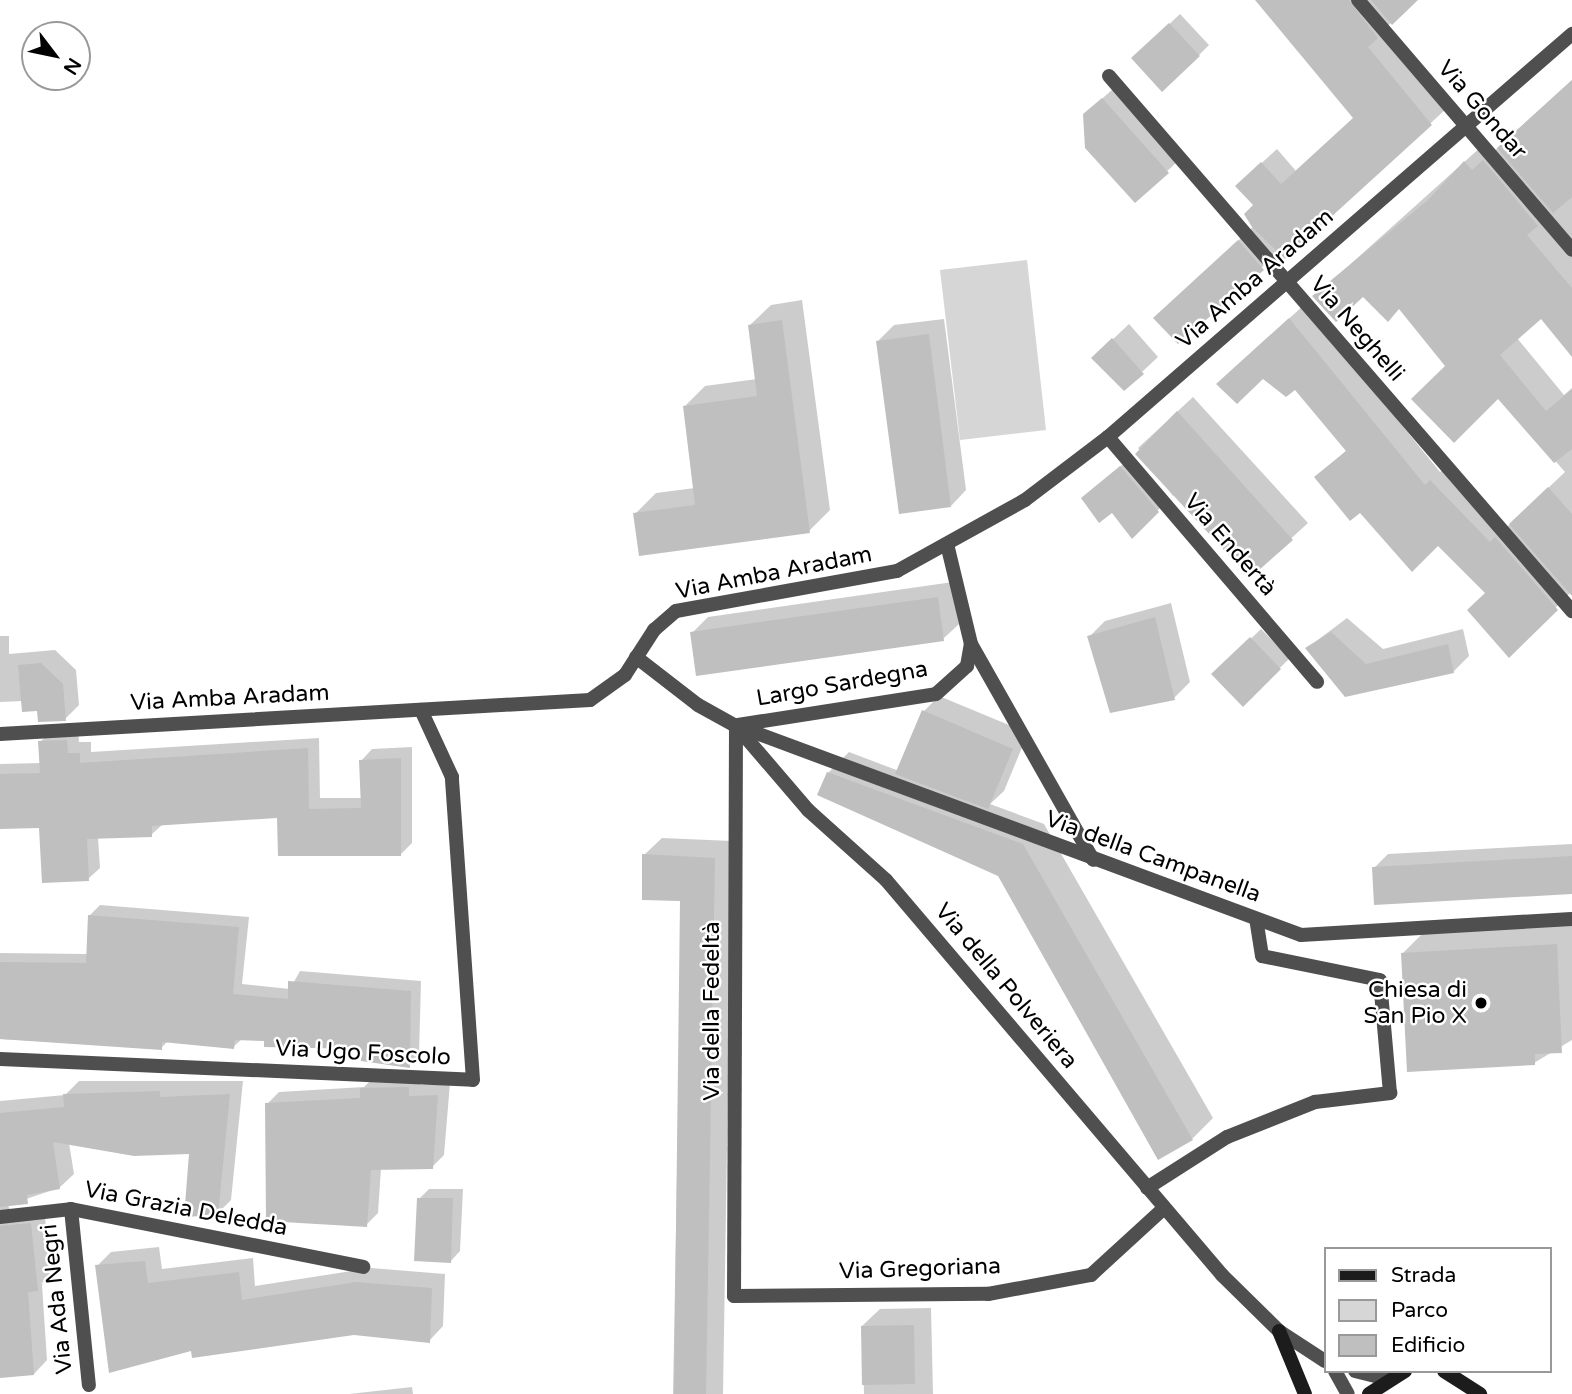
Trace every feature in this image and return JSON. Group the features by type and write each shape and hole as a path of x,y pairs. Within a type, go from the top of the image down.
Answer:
{"street":[{"name":"Via Gondar","path":"1358,0 1572,250"},
{"name":"Via Amba Aradam","path":"0,734 590,700 625,675 636,657 676,611 819,590 897,571 948,548 1108,437 1572,34"},
{"name":"Via Neghelli","path":"1109,76 1572,611"},
{"name":"Via Endertà","path":"1108,437 1317,682"},
{"path":"948,548 971,644 1093,860"},
{"name":"Largo Sardegna","path":"736,726 936,694 967,666 971,644"},
{"name":"Via della Polveriera","path":"636,657 736,726 808,810 886,880 1164,1208 1279,1331 1324,1360"},
{"name":"Via Ugo Foscolo","path":"0,1059 473,1080 452,777 421,710"},
{"name":"Via della Campanella","path":"736,726 1301,935 1572,919"},
{"name":"Via della Fedeltà","path":"734,1296 736,726"},
{"path":"1147,1188 1227,1137 1315,1102 1390,1093 1380,980 1262,956 1256,919"},
{"name":"Via Gregoriana","path":"734,1296 988,1294 1091,1275 1164,1208"},
{"name":"Via Grazia Deledda","path":"0,1217 71,1209 363,1267"},
{"name":"Via Ada Negri","path":"71,1209 89,1385"},
{"path":"1279,1331 1305,1394"},
{"path":"1336,1373 1348,1394"},
{"path":"1363,1373 1386,1379"},
{"path":"1369,1394 1386,1379 1400,1373"},
{"path":"1447,1373 1480,1394"}],"green space":[{"path":"1027,260 1046,430 960,440 940,270"}],"building":[{"path":"1255,0 1349,0 1378,38 1368,47 1432,125 1285,259 1252,227 1244,214 1253,205 1235,186 1261,162 1281,184 1353,118"},
{"path":"1371,0 1418,0 1392,25"},
{"path":"1169,23 1200,56 1162,92 1131,58"},
{"path":"1572,80 1572,197 1553,213 1497,148"},
{"path":"1102,98 1169,173 1135,203 1085,148 1083,114"},
{"path":"1483,160 1538,226 1527,235 1572,288 1572,357 1541,319 1500,355 1546,411 1572,389 1572,449 1554,463 1498,399 1454,443 1411,399 1445,366 1399,309 1388,322 1363,297 1336,322 1312,296 1428,200 1464,161 1472,170"},
{"path":"1238,240 1264,270 1178,344 1153,318"},
{"path":"1289,318 1425,485 1430,480 1490,542 1495,537 1558,610 1509,658 1467,610 1485,593 1438,546 1412,572 1360,513 1350,521 1314,477 1346,451 1295,390 1286,397 1263,379 1237,404 1216,384"},
{"path":"782,320 810,533 639,556 633,513 695,505 683,406 757,396 748,325"},
{"path":"929,334 951,507 899,514 876,341"},
{"path":"1112,338 1144,374 1124,391 1091,358"},
{"path":"1177,411 1293,540 1250,578 1135,454"},
{"path":"1120,466 1159,512 1132,539 1112,513 1099,523 1081,498"},
{"path":"1548,487 1572,514 1572,596 1509,524"},
{"path":"938,597 944,641 696,676 690,632"},
{"path":"1155,617 1175,700 1110,713 1087,636"},
{"path":"1331,632 1366,664 1448,644 1454,673 1345,697 1305,648"},
{"path":"1250,637 1281,669 1243,707 1211,674"},
{"path":"41,663 63,684 66,721 38,722 37,711 22,712 18,665"},
{"path":"922,710 1013,749 988,809 895,774"},
{"path":"67,740 68,753 80,753 80,763 308,748 309,809 361,808 359,760 401,758 401,856 278,856 277,818 152,826 152,837 87,839 89,881 42,883 39,828 0,829 0,774 40,773 38,741"},
{"path":"827,772 1023,844 1193,1140 1158,1160 998,876 817,795"},
{"path":"642,854 715,858 706,1394 674,1394 680,901 642,900"},
{"path":"1572,856 1572,894 1374,905 1372,867"},
{"path":"88,915 239,927 233,994 288,999 288,981 411,991 410,1068 361,1061 361,1049 264,1047 264,1041 235,1040 234,1049 162,1042 162,1050 0,1039 0,962 86,963"},
{"name":"Chiesa di San Pio X","path":"1557,944 1562,1053 1535,1054 1535,1065 1407,1072 1401,953"},
{"path":"409,1087 409,1096 438,1095 433,1169 371,1170 367,1227 266,1221 265,1103 360,1098 360,1088"},
{"path":"160,1091 160,1097 230,1094 218,1215 184,1217 189,1154 134,1156 53,1142 60,1189 27,1195 28,1204 0,1207 0,1113 64,1107 63,1094"},
{"path":"417,1198 453,1198 451,1263 414,1261"},
{"path":"31,1223 38,1291 28,1292 34,1375 0,1378 0,1226"},
{"path":"145,1261 148,1283 239,1272 242,1300 356,1282 432,1288 430,1343 354,1335 192,1358 191,1351 109,1373 95,1265"},
{"path":"914,1325 915,1384 862,1385 861,1326"}],"place":[{"name":"Chiesa di San Pio X","path":"1481,1003"}]}
